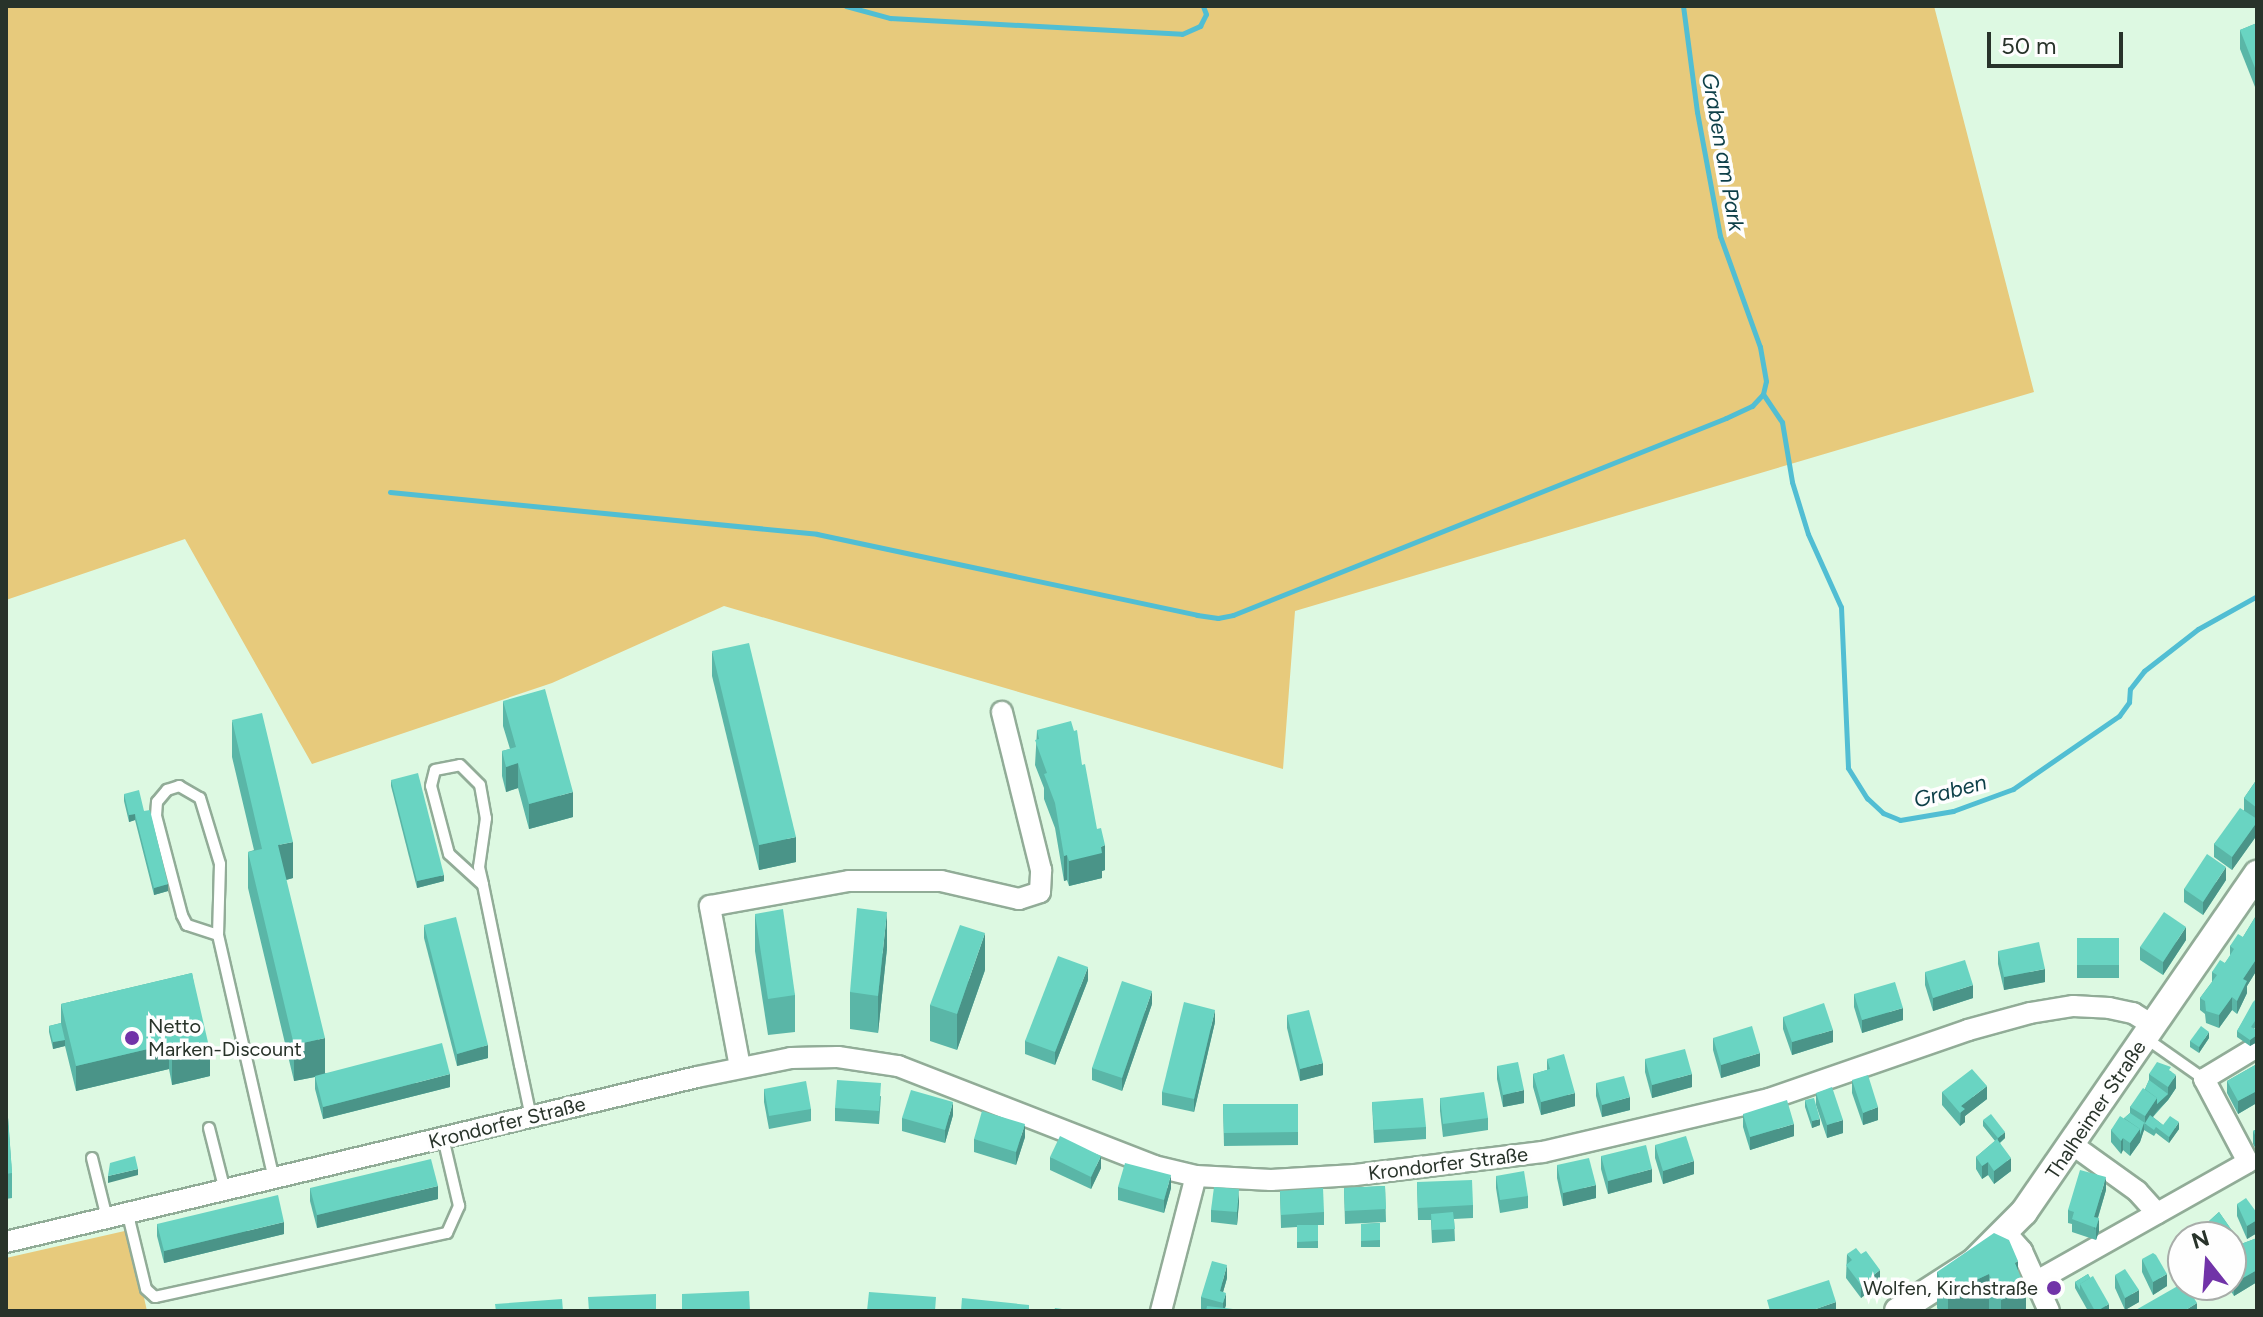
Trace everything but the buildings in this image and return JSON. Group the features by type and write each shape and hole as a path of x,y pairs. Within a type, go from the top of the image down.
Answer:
{"street":[{"path":"740,1067 710,906 849,881 941,881 1019,899 1040,892 1041,870 1002,712"},
{"name":"Thalheimer Straße","path":"1898,1311 1962,1272 2006,1233 2073,1145 2257,874"},
{"name":"Krondorfer Straße","path":"6,1242 740,1067 791,1058 828,1057 898,1066 1134,1160 1196,1176 1271,1180 1355,1175 1543,1152 1769,1099 1968,1030 2073,1006 2121,1010 2150,1032"},
{"path":"2037,1281 2248,1162 2204,1079 2257,1047"},
{"path":"2073,1145 2137,1191 2157,1213"},
{"path":"1161,1311 1196,1176"},
{"path":"2006,1233 2022,1251 2049,1311"}],"lane":[{"path":"483,885 449,854 431,786 435,770 460,765 480,785 486,818 479,867 483,885 531,1117"},
{"path":"218,935 187,925 156,816 157,802 167,790 179,786 200,798 220,864 218,935 274,1179"},
{"path":"2150,1032 2204,1079"},
{"path":"209,1128 225,1191"},
{"path":"128,1215 146,1289 155,1297 447,1233 459,1206 443,1138"},
{"path":"92,1158 107,1219"}],"shaded area":[{"path":"6,6 1934,6 2034,392 1295,611 1283,769 724,606 552,683 312,764 185,539 6,600"},
{"path":"129,1230 147,1311 6,1311 6,1258"}],"waterway":[{"name":"Graben","path":"846,6 890,18 1182,34 1200,26 1206,14 1203,6"},
{"name":"Graben am Park","path":"390,492 817,534 1197,615 1218,618 1233,615 1726,418 1752,406 1763,394 1766,381 1760,347 1720,236 1697,112 1683,6"},
{"name":"Graben","path":"1763,394 1782,422 1792,482 1808,534 1841,607 1848,768 1867,798 1883,813 1900,820 1953,811 2013,789 2119,716 2129,702 2130,689 2144,671 2198,629 2257,596"}],"place":[{"name":"Netto Marken-Discount","path":"132,1038"},
{"name":"Wolfen, Kirchstraße","path":"2054,1288"}]}
